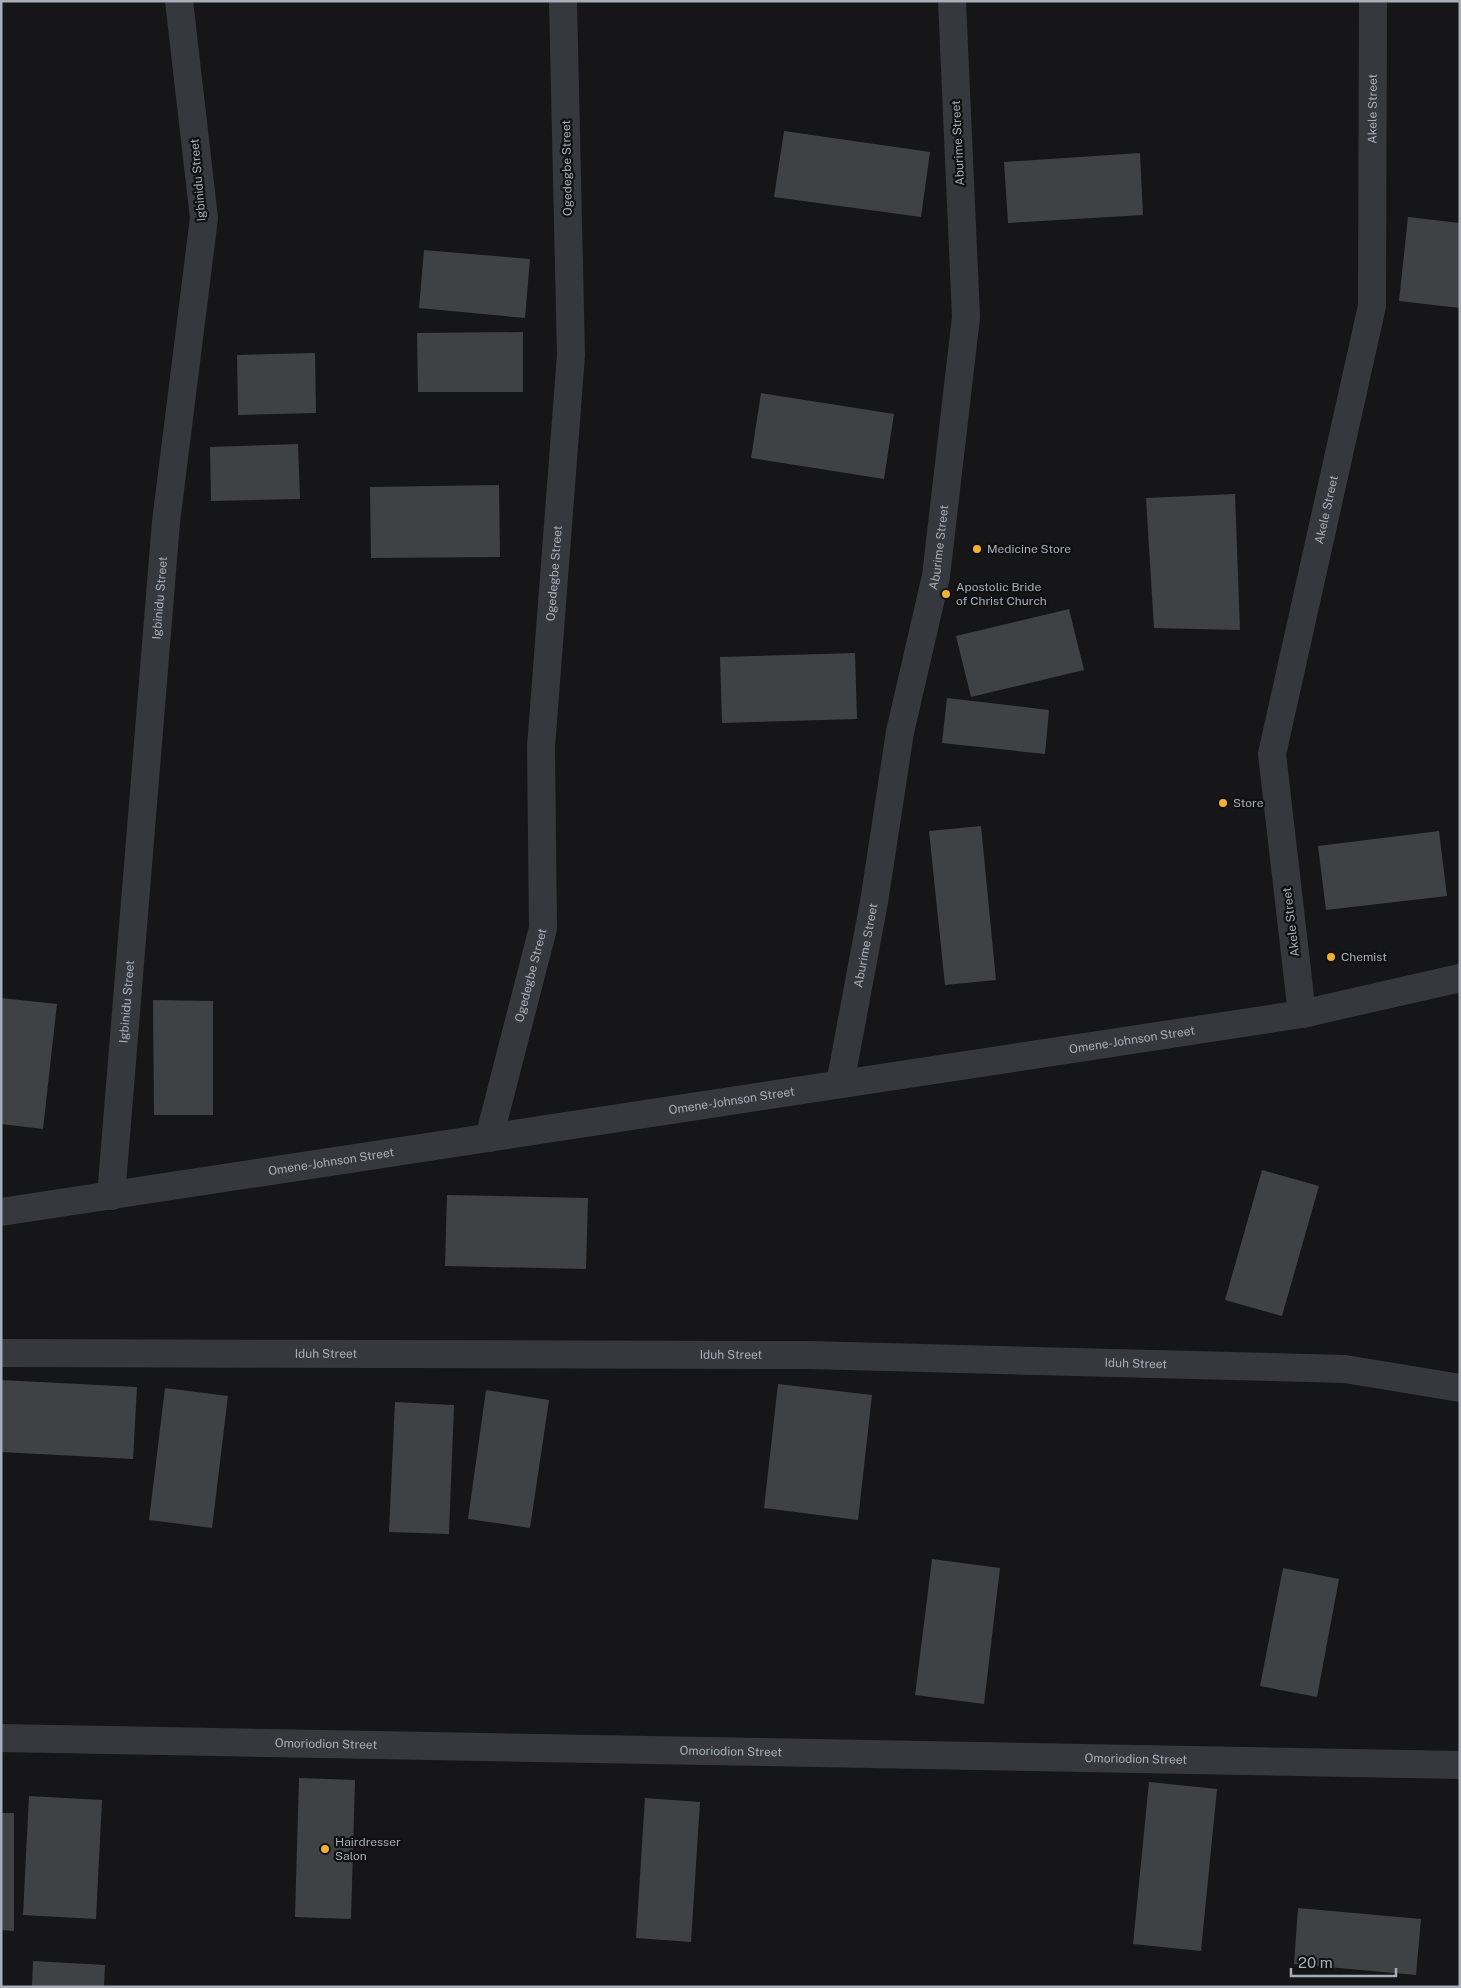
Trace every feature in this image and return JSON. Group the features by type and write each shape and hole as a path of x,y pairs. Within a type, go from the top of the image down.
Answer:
{"street":[{"name":"Igbinidu Street","path":"111,1196 166,522 204,218 179,1"},
{"name":"Ogedegbe Street","path":"489,1138 542,928 541,747 571,354 563,1"},
{"name":"Aburime Street","path":"840,1084 874,902 900,732 936,576 966,317 952,1"},
{"name":"Akele Street","path":"1302,1014 1272,754 1372,306 1373,1"},
{"name":"Omene-Johnson Street","path":"1,1212 1302,1014 1460,978"},
{"name":"Iduh Street","path":"1,1353 809,1355 1344,1369 1460,1388"},
{"name":"Omoriodion Street","path":"1,1738 1460,1765"}],"building":[{"path":"784,131 930,152 921,217 774,197"},
{"path":"1140,153 1143,215 1008,223 1004,162"},
{"path":"1408,217 1460,223 1460,308 1399,301"},
{"path":"424,250 530,259 525,318 419,308"},
{"path":"523,332 523,392 418,392 417,333"},
{"path":"315,353 316,413 238,415 237,355"},
{"path":"761,393 894,414 884,479 751,458"},
{"path":"298,444 300,499 211,501 210,447"},
{"path":"499,485 500,557 371,558 370,487"},
{"path":"1235,494 1240,630 1154,628 1146,498"},
{"path":"1069,609 1084,670 971,697 956,636"},
{"path":"855,653 857,719 722,723 720,657"},
{"path":"947,698 1049,710 1045,754 942,743"},
{"path":"981,826 996,980 945,985 929,831"},
{"path":"1439,831 1447,896 1326,910 1318,846"},
{"path":"1,998 57,1004 43,1129 1,1124"},
{"path":"153,1000 213,1001 213,1115 154,1115"},
{"path":"1262,1170 1319,1186 1282,1316 1225,1300"},
{"path":"447,1195 588,1198 586,1269 445,1266"},
{"path":"1,1380 137,1387 133,1459 1,1452"},
{"path":"778,1384 872,1395 858,1520 764,1508"},
{"path":"165,1388 228,1396 212,1528 149,1520"},
{"path":"486,1390 549,1400 530,1528 468,1519"},
{"path":"395,1402 454,1405 449,1534 389,1532"},
{"path":"932,1559 1000,1568 984,1704 915,1695"},
{"path":"1283,1568 1339,1579 1317,1697 1260,1686"},
{"name":"Hairdresser Salon","path":"299,1778 355,1780 351,1919 295,1917"},
{"path":"1149,1782 1217,1789 1201,1951 1133,1944"},
{"path":"29,1796 102,1800 96,1919 23,1915"},
{"path":"645,1798 700,1802 691,1942 636,1938"},
{"path":"1,1813 14,1813 14,1931 1,1930"},
{"path":"1298,1908 1421,1919 1416,1975 1294,1964"},
{"path":"33,1961 105,1965 104,1987 32,1987"}],"place":[{"name":"Medicine Store","path":"977,549"},
{"name":"Apostolic Bride of Christ Church","path":"946,594"},
{"name":"Store","path":"1223,803"},
{"name":"Chemist","path":"1331,957"},
{"name":"Hairdresser Salon","path":"325,1849"}]}
